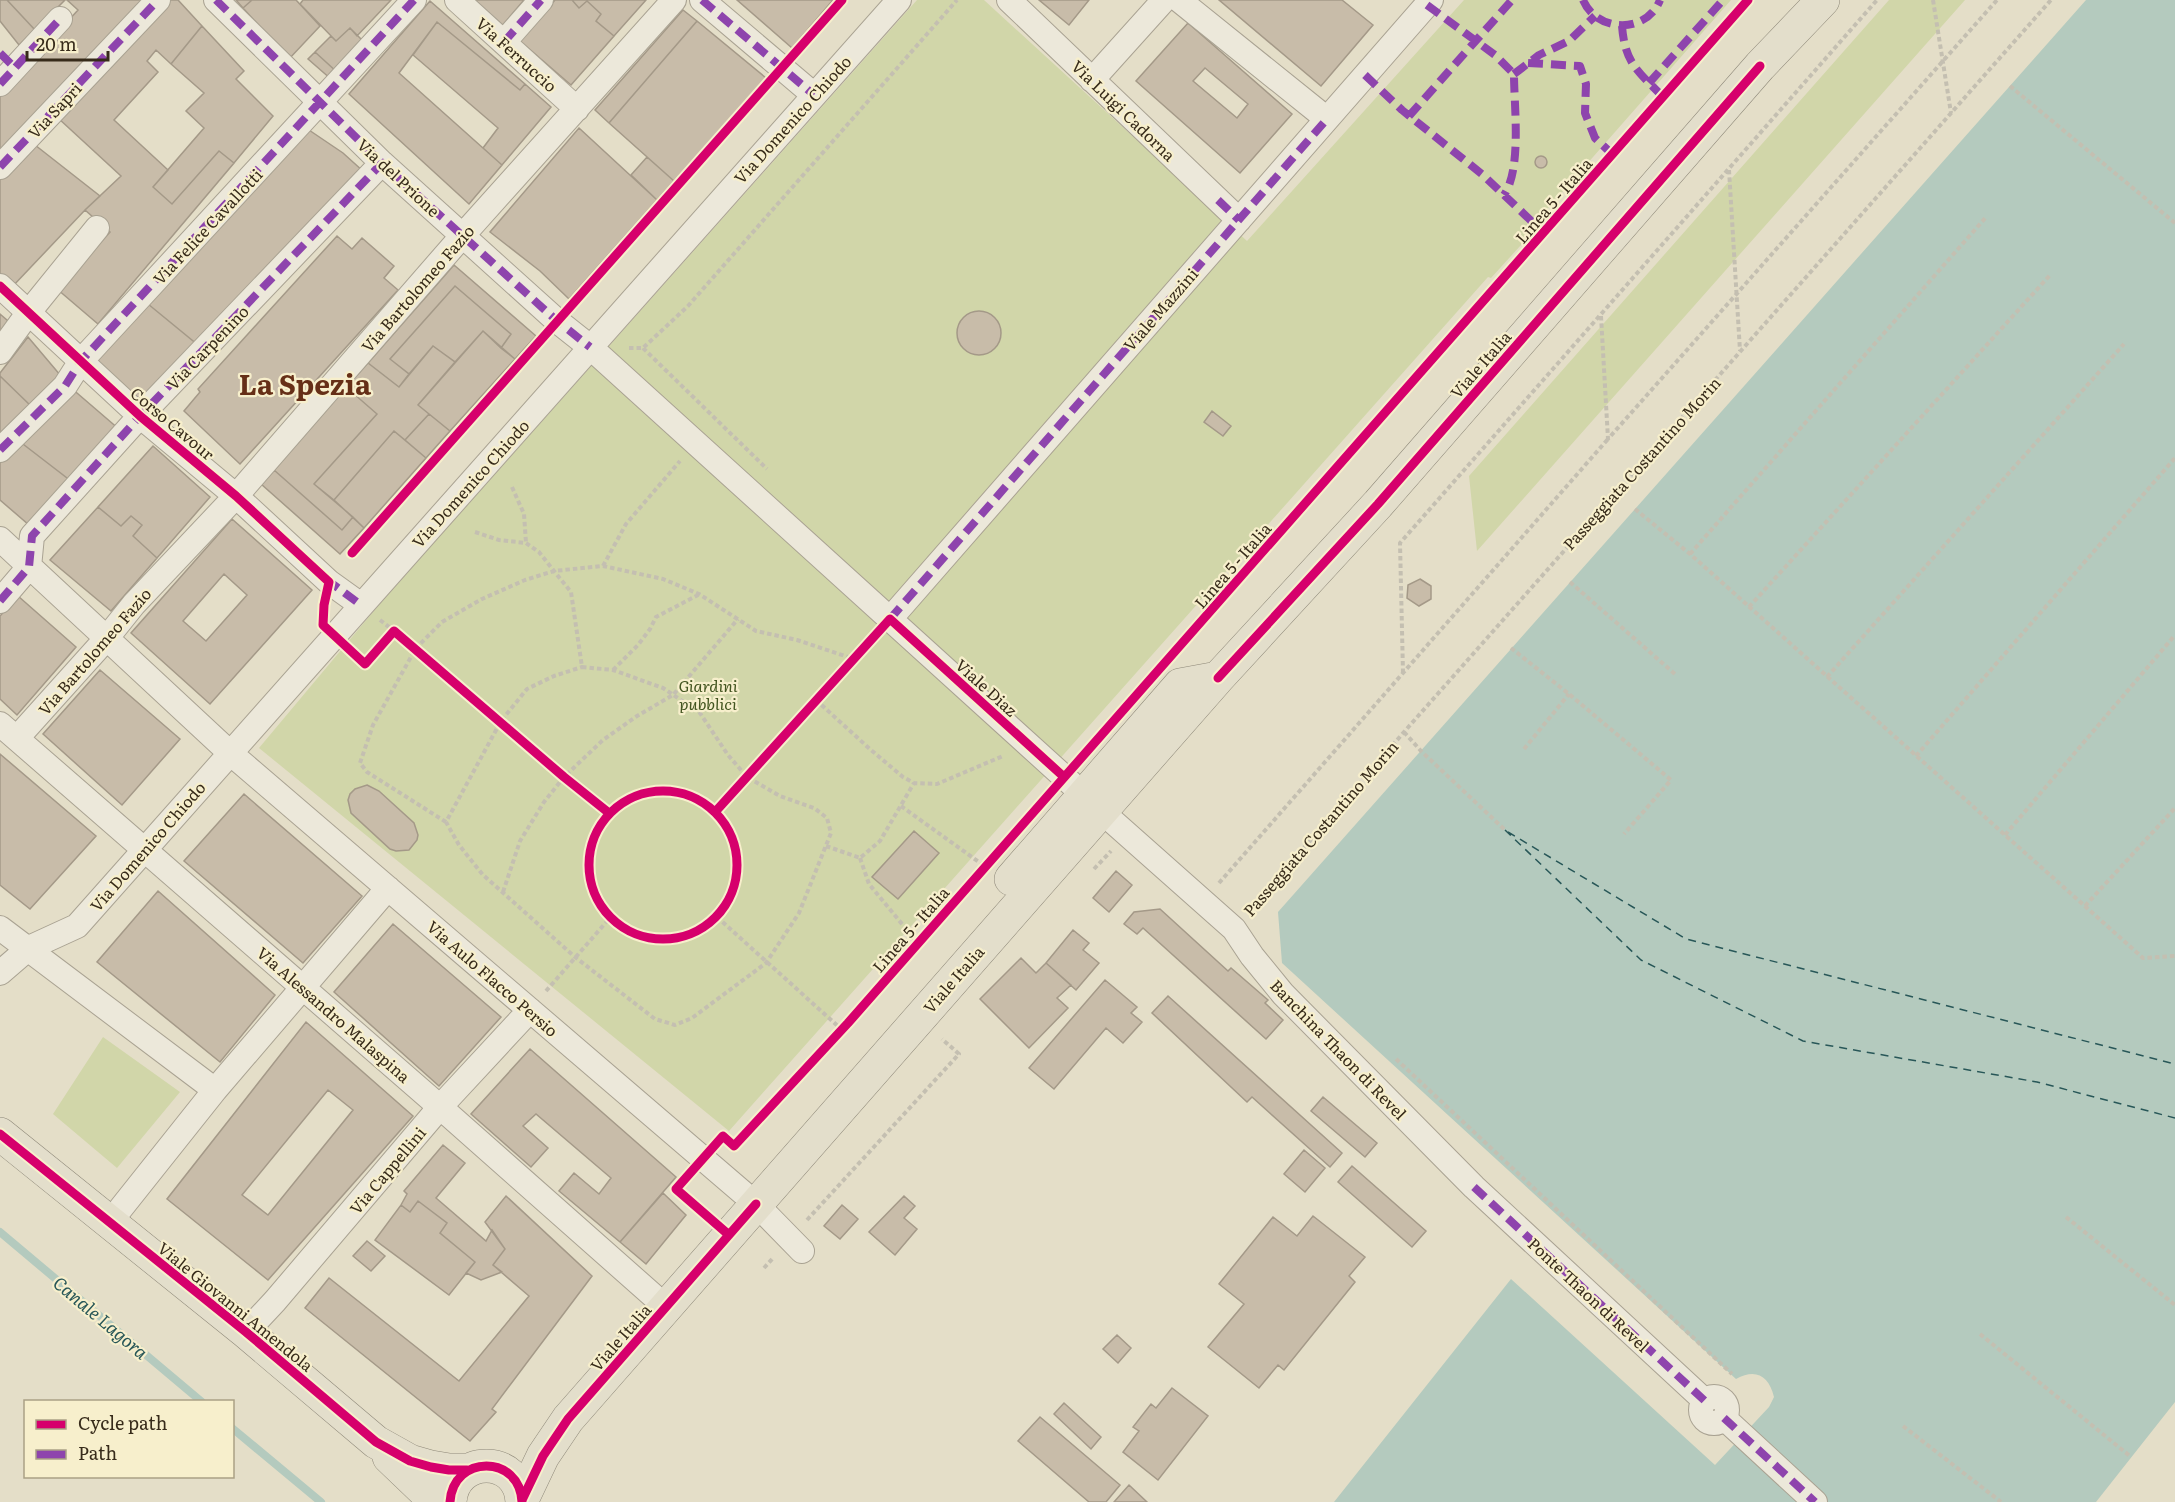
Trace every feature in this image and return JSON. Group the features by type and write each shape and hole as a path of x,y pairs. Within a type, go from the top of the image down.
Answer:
{"main road":[{"name":"Viale Italia","path":"1760,66 1799,0"},
{"name":"Viale Italia","path":"522,1501 543,1456 568,1419 1006,919 1011,878 1092,803 1180,685 1218,678 1378,504 1760,66 1823,0"},
{"name":"Viale Giovanni Amendola","path":"0,1134 246,1332 376,1442 397,1466 436,1502"},
{"name":"Viale Italia","path":"480,1468 519,1455 568,1419"},
{"name":"Viale Giovanni Amendola","path":"376,1442 410,1461 431,1467 449,1470 480,1468"},
{"path":"450,1502 453,1485 480,1468 505,1470 520,1488 522,1501"}],"street":[{"name":"Via Sapri","path":"0,167 158,0"},
{"name":"Via del Prione","path":"216,0 382,163 556,320 590,347"},
{"name":"Via Felice Cavallotti","path":"0,450 65,386 81,361 414,0"},
{"name":"Via Ferruccio","path":"457,0 577,109"},
{"path":"504,42 541,0"},
{"name":"Via Bartolomeo Fazio","path":"8,731 106,639 134,604 237,496 463,236 674,0"},
{"path":"702,0 814,95"},
{"name":"Via Domenico Chiodo","path":"0,973 29,948 77,926 898,0"},
{"name":"Via Luigi Cadorna","path":"1009,0 1239,220"},
{"path":"1092,80 1164,0"},
{"path":"1179,0 1327,119"},
{"name":"Viale Mazzini","path":"890,619 1431,0"},
{"path":"5,68 60,19"},
{"name":"Via Carpenino","path":"29,567 32,536 140,416 382,163"},
{"path":"0,352 29,312 97,228"},
{"name":"Corso Cavour","path":"0,286 140,416 237,496 329,582 361,605"},
{"name":"Viale Diaz","path":"590,347 1092,803"},
{"name":"Via Aulo Flacco Persio","path":"0,539 229,752 756,1204 796,1244"},
{"path":"0,601 29,567"},
{"name":"Via Alessandro Malaspina","path":"8,731 666,1307"},
{"name":"Banchina Thaon di Revel","path":"1092,803 1234,928 1252,956 1283,994 1473,1187"},
{"path":"110,1222 215,1090 388,888"},
{"path":"0,928 215,1090"},
{"name":"Via Cappellini","path":"246,1332 440,1107 530,1010"},
{"name":"Ponte Thaon di Revel","path":"1473,1187 1705,1401 1713,1396 1722,1399 1727,1408 1724,1418 1815,1502"}],"path":[{"path":"628,348 643,348 688,306 957,0"},
{"path":"1403,673 1400,543 1877,0"},
{"path":"1933,0 1951,114"},
{"path":"1202,901 1997,0"},
{"path":"2010,86 2175,223"},
{"path":"1729,169 1740,352"},
{"path":"1690,554 1987,216"},
{"path":"1749,607 2051,274"},
{"path":"1601,315 1608,439"},
{"path":"1827,677 2124,344"},
{"path":"603,566 626,524 669,472 697,443"},
{"path":"1916,756 2175,458"},
{"path":"512,487 524,514 526,543"},
{"path":"1635,509 1690,554 2143,958 2175,956"},
{"path":"475,532 499,540 526,543 539,552 555,571 571,592 582,667"},
{"path":"446,822 501,721 527,690 555,676 582,667 613,670 663,688 700,713 728,755 747,777 780,796 814,808 827,818 831,833 799,913 766,963 692,1018 675,1025 655,1019 575,957 483,875 459,845 446,822 367,772 360,763 373,725 416,648 442,622 482,599 525,580 555,571 603,566 663,579 699,594 756,631 797,640 854,659"},
{"path":"1570,582 1676,675"},
{"path":"613,670 638,645 656,617 699,594"},
{"path":"503,892 520,840 544,801 564,777 603,740 637,716 673,695 738,619"},
{"path":"716,811 890,619"},
{"path":"394,631 609,813"},
{"path":"2005,835 2175,635"},
{"path":"1511,648 1671,780 1624,834"},
{"path":"351,651 365,664"},
{"path":"1524,749 1569,694"},
{"path":"816,700 871,750 903,777 914,783 937,784 1029,745"},
{"path":"1404,732 1420,751 1505,830"},
{"path":"860,858 880,842 914,783"},
{"path":"650,791 674,791 697,797 716,811 730,830 737,852 738,876 730,898 717,917 697,931 675,939 651,939 629,931 609,919 596,898 589,876 589,854 596,832 609,813 628,799 650,791"},
{"path":"723,1136 733,1145 840,1028 983,865 901,806"},
{"path":"2085,906 2175,808"},
{"path":"1087,876 1127,833"},
{"path":"826,846 860,858"},
{"path":"860,858 868,884 916,941"},
{"path":"717,917 840,1028"},
{"path":"530,1010 609,919"},
{"path":"1396,1059 1732,1374"},
{"path":"2066,1217 2175,1305"},
{"path":"1980,1334 2131,1457"},
{"path":"1903,1426 2001,1502"}],"green space":[{"name":"Giardini pubblici","path":"917,0 984,0 1247,241 1464,0 1731,0 1528,231 1531,234 1491,278 1488,277 729,1131 259,748 383,600"},
{"path":"1889,0 1965,0 1477,551 1469,476"},
{"path":"103,1037 180,1092 117,1168 53,1114"}],"shaded area":[{"path":"2086,0 2175,0 2175,1402 2096,1502 1334,1502 1511,1279 1715,1465 1769,1407 1774,1397 1765,1379 1750,1374 1736,1379 1282,963 1278,912"}],"building":[{"path":"0,0 7,0 35,30 19,45 0,21"},
{"path":"7,0 65,0 35,30"},
{"path":"67,0 142,0 0,155 0,95 78,10"},
{"path":"163,0 178,0 202,26 171,64 156,50 147,61 158,72 114,120 168,170 153,187 172,204 219,151 234,163 98,324 57,289 110,232 85,210 121,176 58,118"},
{"path":"236,0 252,0 243,8"},
{"path":"252,0 296,0 320,26 289,59 243,8"},
{"path":"303,0 391,0 357,36 350,28 336,41 300,4"},
{"path":"472,0 524,0 502,26"},
{"path":"555,0 572,0 579,8 587,1 601,14 596,21 614,36 571,85 520,41"},
{"path":"572,0 646,0 614,36 596,21 601,14 587,1 579,8"},
{"path":"737,0 833,0 792,48"},
{"path":"1039,0 1089,0 1069,25"},
{"path":"1219,0 1342,0 1373,25 1321,86"},
{"path":"430,1 525,84 520,90 437,22 399,73 502,165 469,204 349,94"},
{"path":"683,10 697,21 609,123 595,110"},
{"path":"697,21 766,78 674,181 609,123"},
{"path":"437,22 520,90 525,84 551,107 502,165 483,148 498,128 413,55"},
{"path":"1188,23 1292,114 1240,173 1136,81","holes":["1205,68 1248,104 1237,118 1193,81"]},
{"path":"202,26 244,71 236,79 273,116 234,163 219,151 172,204 153,187 204,128 186,111 204,93 171,64"},
{"path":"350,28 365,43 338,73 315,52 331,36 336,41"},
{"path":"315,52 338,73 332,80 308,59"},
{"path":"306,128 343,153 364,172 198,345 148,304"},
{"path":"579,128 657,200 569,299 540,271 490,232"},
{"path":"35,145 100,196 12,287 0,277 0,177"},
{"path":"1543,156 1547,162 1543,168 1539,168 1535,160"},
{"path":"647,157 674,181 657,200 631,175"},
{"path":"337,236 352,249 362,238 394,266 384,278 398,290 240,464 184,411 200,392 198,389"},
{"path":"454,265 536,336 515,359 501,348 511,334 455,286 390,359 409,374 399,387 368,363"},
{"path":"455,286 511,334 501,348 483,331 455,362 433,346 409,374 390,359"},
{"path":"148,304 198,345 142,401 86,359"},
{"path":"979,311 988,312 995,317 1000,324 1000,342 995,349 988,354 979,355 970,354 963,349 958,342 957,333 958,324 963,317 970,312"},
{"path":"0,314 14,326 0,343"},
{"path":"483,331 515,359 450,431 418,405"},
{"path":"28,337 61,376 33,408 0,376"},
{"path":"433,346 455,362 418,405 429,414 405,440 394,431 334,500 314,484 377,414 346,387 368,363 399,387"},
{"path":"0,376 33,408 0,439"},
{"path":"70,387 120,430 71,481 19,441"},
{"path":"346,387 377,414 314,484 353,517 342,530 274,470"},
{"path":"1212,411 1231,426 1223,436 1204,422"},
{"path":"429,414 450,431 426,458 405,440"},
{"path":"394,431 426,458 364,528 334,500"},
{"path":"19,441 71,481 29,525 0,500 0,463"},
{"path":"153,446 210,497 157,558 133,536 142,525 131,516 121,526 98,507"},
{"path":"274,470 342,530 353,517 364,528 340,554 261,484"},
{"path":"98,507 121,526 131,516 142,525 133,536 157,558 111,611 50,560"},
{"path":"232,519 312,590 210,704 131,633","holes":["224,574 247,595 206,641 183,621"]},
{"path":"1420,579 1431,586 1431,599 1419,606 1407,598 1408,585"},
{"path":"18,596 76,647 17,715 0,699 0,616"},
{"path":"100,670 180,739 122,805 43,734"},
{"path":"0,754 96,836 30,909 0,885"},
{"path":"367,785 379,791 414,823 418,835 409,850 390,849 351,813 348,800 350,794 355,789"},
{"path":"244,794 362,896 303,963 184,861"},
{"path":"914,831 939,853 898,899 872,877"},
{"path":"1116,871 1132,885 1109,912 1093,898"},
{"path":"158,891 275,995 220,1062 97,962"},
{"path":"1160,909 1228,971 1231,968 1268,1000 1265,1003 1283,1020 1266,1039 1143,928 1137,934 1124,924 1134,912"},
{"path":"393,924 501,1017 439,1086 334,992"},
{"path":"1073,930 1089,943 1083,950 1099,963 1076,990 1046,963"},
{"path":"1021,958 1036,973 1046,963 1071,985 1057,998 1068,1008 1029,1048 980,999"},
{"path":"1105,980 1137,1007 1131,1013 1142,1022 1123,1043 1106,1028 1054,1089 1029,1068"},
{"path":"1168,996 1342,1153 1330,1167 1252,1097 1247,1102 1152,1013"},
{"path":"306,1022 413,1116 268,1280 167,1199","holes":["328,1090 353,1110 268,1215 242,1195"]},
{"path":"530,1049 676,1177 620,1242 559,1191 574,1173 599,1194 611,1178 536,1114 523,1126 548,1148 531,1167 471,1114"},
{"path":"1323,1097 1377,1143 1365,1157 1311,1111"},
{"path":"443,1145 465,1163 436,1198 486,1241 492,1230 505,1249 493,1265 502,1272 481,1280 466,1273 475,1262 440,1233 447,1223 418,1201 410,1212 401,1205 407,1194 404,1191"},
{"path":"1304,1150 1325,1168 1305,1192 1284,1174"},
{"path":"1352,1166 1426,1231 1412,1247 1338,1182"},
{"path":"663,1193 686,1215 646,1264 620,1242"},
{"path":"506,1196 592,1276 492,1409 496,1412 470,1441 305,1308 329,1278 459,1381 529,1296 493,1265 505,1249 485,1222"},
{"path":"904,1196 915,1206 904,1218 917,1229 895,1255 869,1232"},
{"path":"418,1201 447,1223 440,1233 475,1262 449,1295 375,1240 401,1205 410,1212"},
{"path":"842,1205 858,1219 840,1239 824,1226"},
{"path":"1313,1216 1365,1257 1349,1276 1355,1282 1284,1370 1278,1365 1259,1388 1208,1347 1244,1304 1219,1284 1273,1217 1297,1236"},
{"path":"367,1241 385,1256 371,1271 353,1256"},
{"path":"1117,1335 1131,1348 1118,1363 1103,1349"},
{"path":"1172,1388 1208,1416 1158,1480 1123,1452 1139,1431 1133,1427 1151,1404 1156,1408"},
{"path":"1064,1403 1101,1437 1091,1449 1054,1414"},
{"path":"1040,1417 1120,1485 1106,1502 1089,1502 1018,1441"},
{"path":"1129,1485 1147,1502 1114,1502"}],"waterway":[{"name":"Canale Lagora","path":"0,1232 200,1400"},
{"name":"Canale Lagora","path":"234,1430 321,1502"}],"ferry route":[{"path":"1505,830 1641,960 1803,1041 2037,1082 2175,1118"},
{"path":"1508,832 1686,939 2175,1064"}],"marked path":[{"path":"0,167 158,0"},
{"path":"216,0 382,163 556,320 590,347"},
{"path":"0,450 65,386 81,361 414,0"},
{"path":"504,42 541,0"},
{"path":"702,0 814,95"},
{"path":"1409,116 1512,0"},
{"path":"1583,0 1599,19 1622,25 1634,24 1644,19 1654,11 1660,0"},
{"path":"1649,83 1723,0"},
{"path":"1427,5 1495,55 1514,74 1515,154 1510,184 1504,195"},
{"path":"1514,74 1539,55 1569,41 1595,16"},
{"path":"0,84 60,19"},
{"path":"1622,26 1626,49 1634,66 1663,97"},
{"path":"0,53 15,68"},
{"path":"1528,63 1580,66 1586,84 1585,113 1595,138 1612,154"},
{"path":"1365,75 1402,110 1483,175 1544,233"},
{"path":"890,619 1327,119"},
{"path":"0,601 29,567 32,536 140,416 382,163"},
{"path":"1218,200 1239,220"},
{"path":"326,579 361,605"},
{"path":"1474,1187 1705,1401"},
{"path":"1724,1418 1815,1502"}],"cycle path":[{"path":"352,553 842,0"},
{"name":"Linea 5 - Italia","path":"729,1235 676,1189 723,1136 734,1146 848,1023 1748,0"},
{"path":"1218,678 1378,504 1760,66"},
{"path":"0,286 140,416 236,496 329,582 323,625 365,664 394,631 609,813"},
{"path":"716,811 890,619 1064,777"},
{"path":"663,791 691,796 716,812 732,837 737,865 732,893 716,918 691,934 663,939 635,934 610,918 594,893 589,865 594,837 610,812 635,796 663,791"},
{"path":"0,1134 246,1332 376,1442 410,1461 449,1470 467,1470"},
{"path":"522,1500 543,1456 568,1419 756,1204"},
{"path":"450,1502 454,1486 462,1475 474,1468 486,1466 499,1468 510,1475 518,1486 522,1502"}],"district":[{"name":"La Spezia","path":"305,383"}]}
